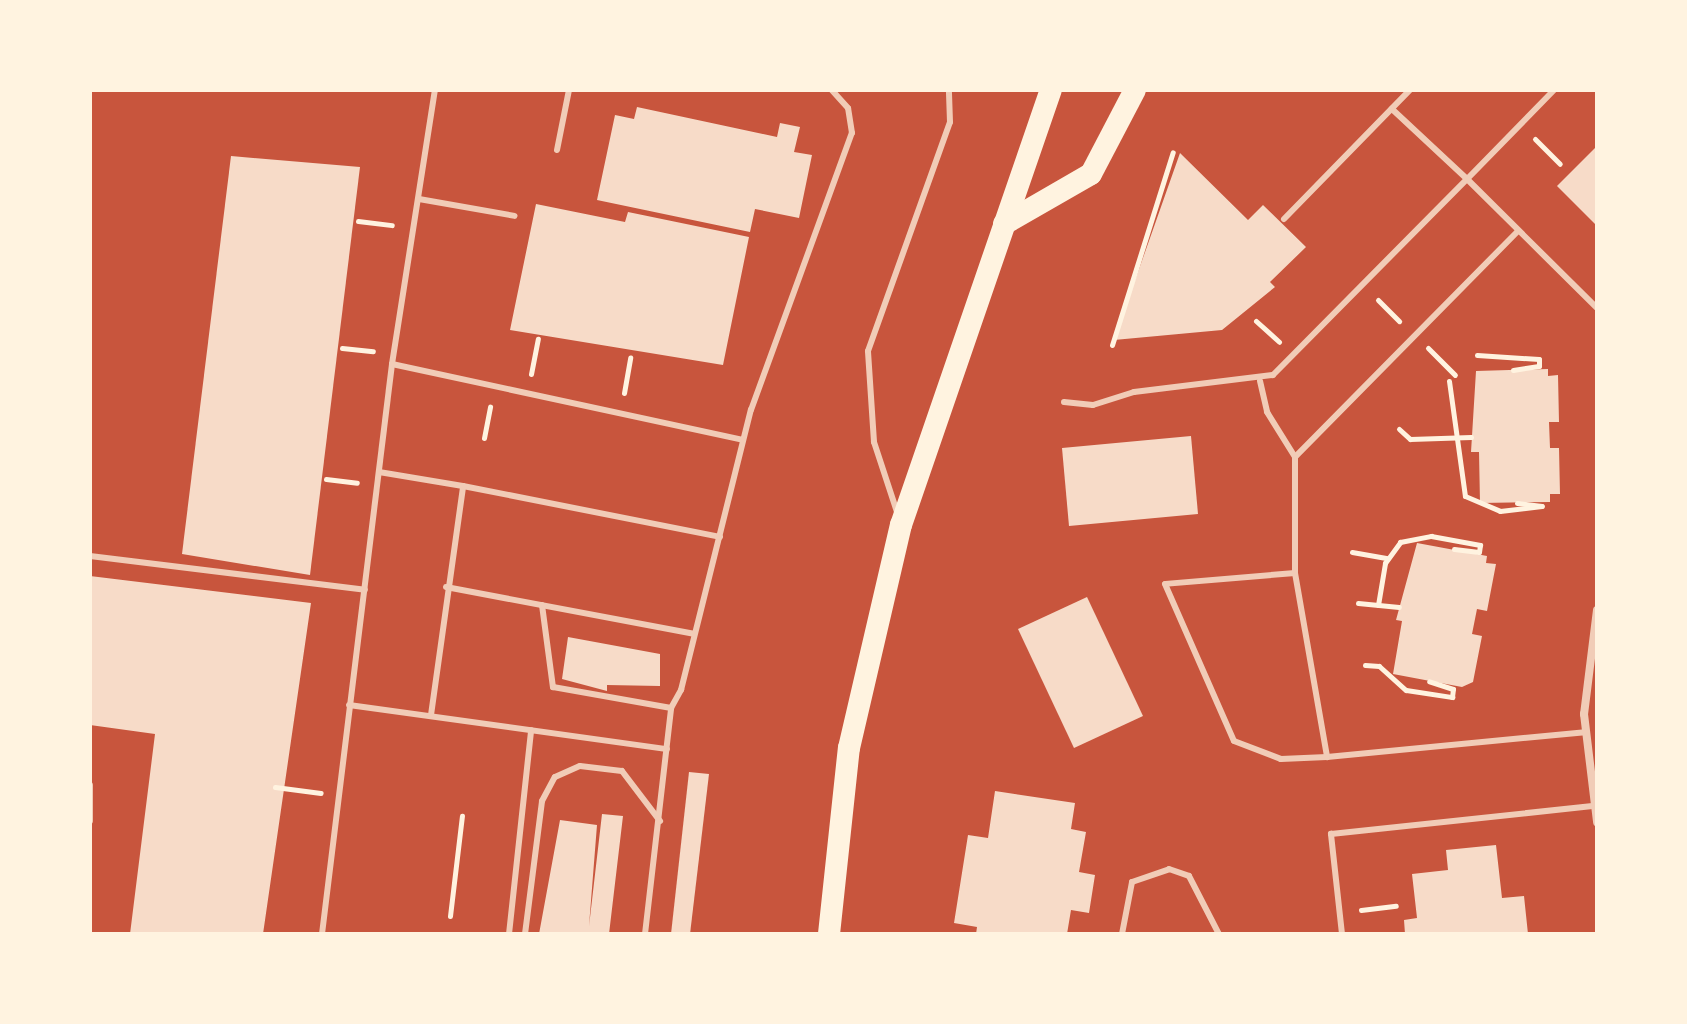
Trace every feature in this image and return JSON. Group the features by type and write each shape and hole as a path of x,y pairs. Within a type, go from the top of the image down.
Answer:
{"highway":[{"path":"829,934 849,748 901,525 1051,90"},
{"path":"1004,224 1091,174 1135,90"}],"street":[{"path":"1597,610 1585,732 1597,822"}],"lane":[{"path":"322,934 410,227 419,199 435,90"},
{"path":"557,150 569,90"},
{"path":"645,934 671,708 694,634 743,440 849,144 851,115 832,90"},
{"path":"901,525 874,442 868,351 950,122 949,90"},
{"path":"1284,219 1410,90"},
{"path":"1064,402 1093,405 1134,392 1260,381 1293,355 1554,90"},
{"path":"1392,109 1597,308"},
{"path":"419,199 515,216"},
{"path":"1295,457 1518,231"},
{"path":"392,364 743,440"},
{"path":"1260,381 1267,412 1295,457 1295,573 1327,757"},
{"path":"379,472 720,537"},
{"path":"431,715 446,587 463,486"},
{"path":"90,556 365,590"},
{"path":"1295,573 1165,584 1234,741 1281,759 1585,732"},
{"path":"446,587 694,634"},
{"path":"542,605 553,687 671,708"},
{"path":"349,705 667,749"},
{"path":"509,934 531,730"},
{"path":"525,934 542,801 555,777 580,766 622,771 660,821"},
{"path":"90,785 90,821"},
{"path":"1342,934 1331,834 1593,806"},
{"path":"1122,934 1132,882 1169,869 1189,876 1219,934"}],"path":[{"path":"1519,125 1560,164"},
{"path":"1112,345 1173,152"},
{"path":"358,221 410,227"},
{"path":"1387,309 1394,316"},
{"path":"1256,321 1293,355"},
{"path":"1416,336 1455,375"},
{"path":"527,395 538,339"},
{"path":"342,348 393,354"},
{"path":"1477,355 1539,359 1539,366 1513,370"},
{"path":"620,414 630,358"},
{"path":"1449,381 1465,496 1500,511 1542,511 1517,503"},
{"path":"484,438 493,387"},
{"path":"1399,429 1410,439 1471,437"},
{"path":"326,479 378,485"},
{"path":"1378,605 1387,558 1415,536 1480,545 1479,552 1454,549"},
{"path":"1352,552 1387,558"},
{"path":"1358,603 1399,607"},
{"path":"1365,665 1379,666 1406,690 1452,697 1453,689 1429,681"},
{"path":"275,787 338,796"},
{"path":"450,916 462,816"},
{"path":"1339,912 1396,906"}],"building":[{"path":"637,107 777,137 780,123 800,127 794,152 812,155 799,218 755,209 750,232 597,200 615,115 634,119"},
{"path":"1597,146 1597,226 1557,186"},
{"path":"1180,153 1248,220 1263,205 1306,247 1270,282 1275,287 1222,330 1114,340"},
{"path":"231,156 360,167 310,575 182,554"},
{"path":"536,204 625,222 628,212 749,237 723,365 510,330"},
{"path":"1548,369 1548,376 1558,375 1559,422 1549,422 1550,448 1559,448 1560,494 1550,494 1550,502 1480,503 1479,452 1471,452 1476,371"},
{"path":"1191,436 1198,514 1069,526 1062,448"},
{"path":"1417,543 1487,556 1486,563 1496,564 1487,611 1477,609 1472,634 1482,636 1473,682 1462,687 1393,674 1402,621 1396,620"},
{"path":"90,576 311,603 263,934 130,934 155,734 90,725"},
{"path":"1087,597 1143,716 1074,748 1018,629"},
{"path":"568,637 660,654 660,686 607,685 607,691 562,679"},
{"path":"689,772 709,774 690,934 671,934"},
{"path":"995,791 1075,803 1071,829 1086,832 1079,872 1095,875 1089,913 1071,910 1067,934 976,934 977,927 954,923 968,835 988,838"},
{"path":"602,814 623,816 609,934 539,934 560,820 597,825 589,926"},
{"path":"1496,845 1502,898 1524,896 1528,934 1405,934 1404,920 1417,918 1412,874 1448,870 1446,850"}]}
